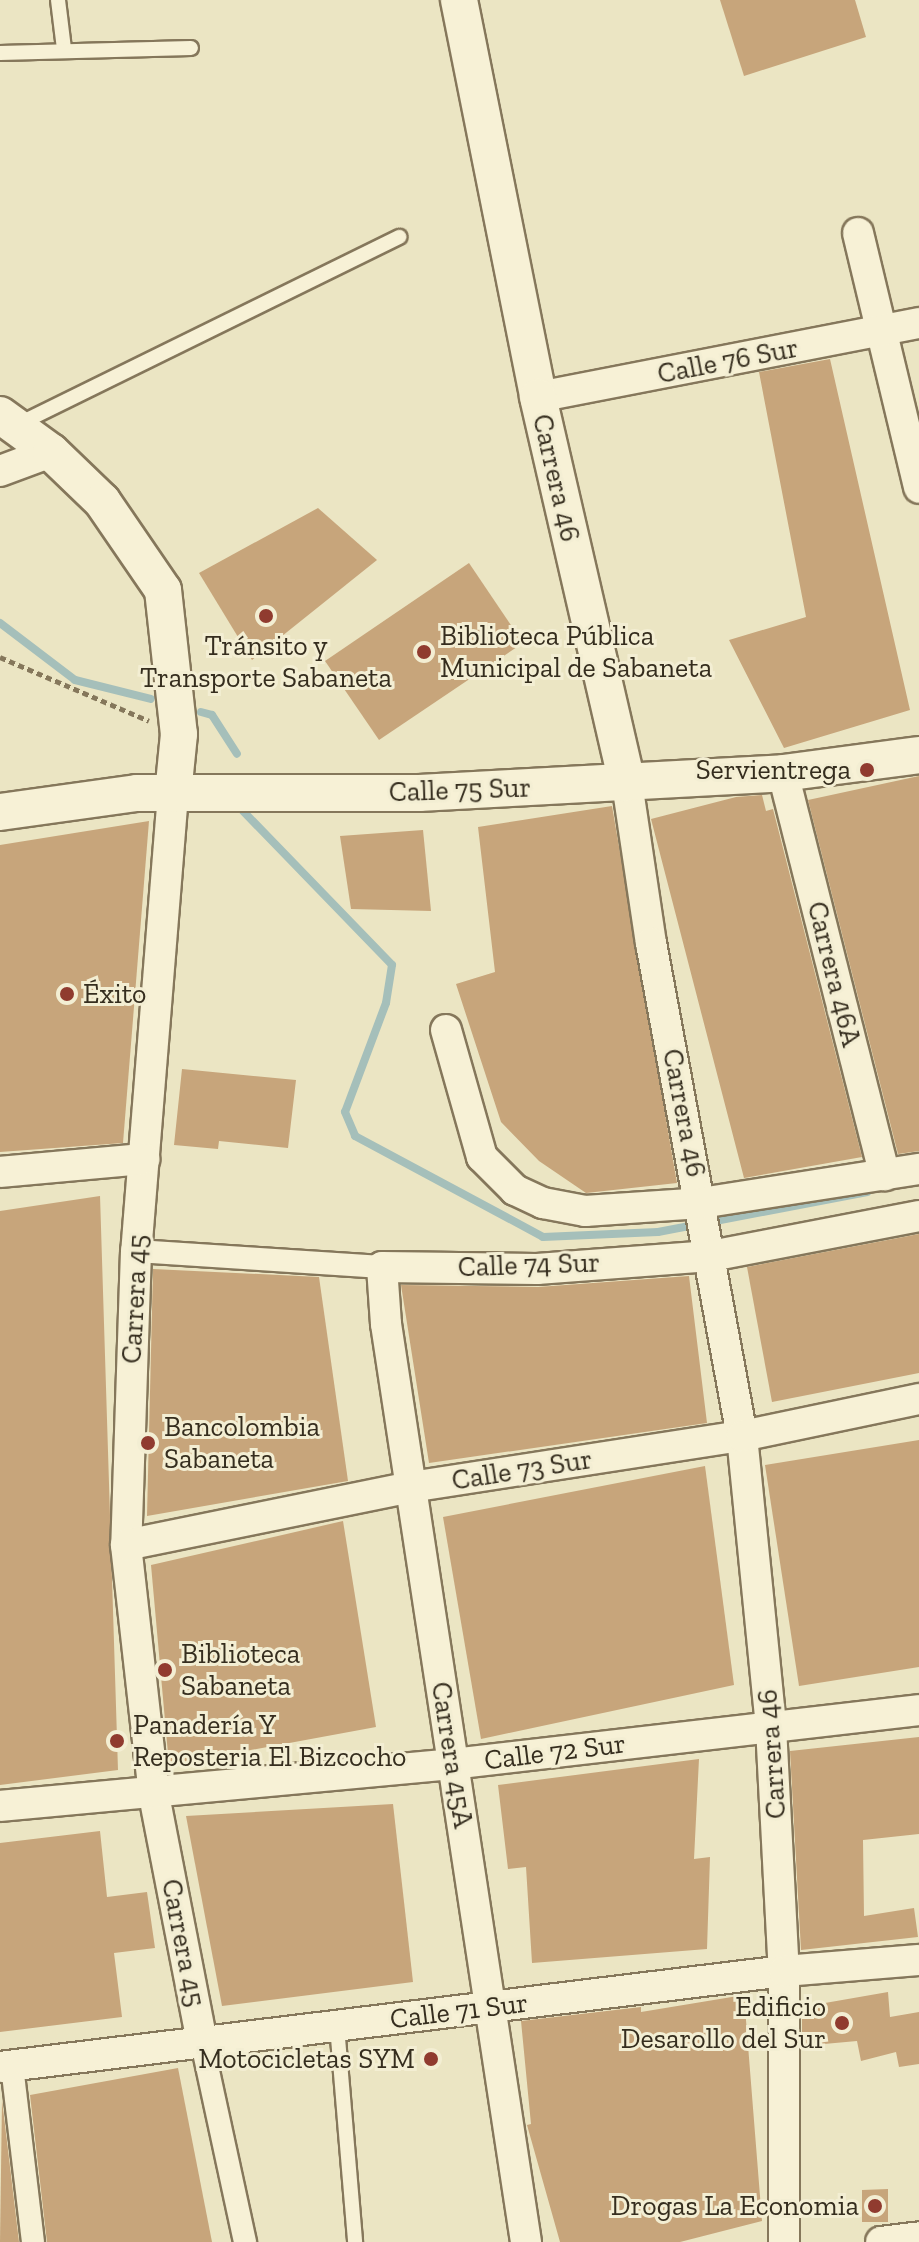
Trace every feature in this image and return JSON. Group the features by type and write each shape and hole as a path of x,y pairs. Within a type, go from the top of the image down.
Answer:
{"street":[{"name":"Carrera 46","path":"459,0 538,397 627,783 651,943 742,1436 771,1727 784,1971 784,2242"},
{"path":"858,233 919,488"},
{"name":"Calle 76 Sur","path":"538,397 919,323"},
{"name":"Carrera 45","path":"7,420 51,452 102,501 163,590 179,734 136,1251 126,1545 154,1795 202,2043 245,2242"},
{"path":"0,471 51,452"},
{"name":"Calle 75 Sur","path":"1,809 75,798 173,794 419,793 627,783 783,773 919,755"},
{"name":"Carrera 46A","path":"783,773 885,1175"},
{"name":"Calle 74 Sur","path":"446,1030 482,1157 515,1190 543,1203 706,1228 919,1216"},
{"path":"0,1172 144,1159"},
{"name":"Calle 74 Sur","path":"136,1251 382,1267 537,1269 706,1228 885,1175 919,1169"},
{"name":"Carrera 45A","path":"382,1267 411,1487 526,2242"},
{"name":"Calle 73 Sur","path":"126,1545 411,1487 742,1436 919,1399"},
{"name":"Calle 72 Sur","path":"0,1806 154,1795 453,1764 919,1710"},
{"name":"Calle 71 Sur","path":"6,2066 784,1971 919,1960"},
{"path":"6,2066 33,2242"},
{"path":"881,2242 919,2237"}],"lane":[{"path":"58,0 64,49"},
{"path":"0,53 64,49 150,53 191,48"},
{"path":"7,420 399,237"},
{"path":"337,2026 355,2242"}],"path":[{"path":"0,657 179,734"}],"building":[{"path":"720,0 855,0 866,37 744,76"},
{"path":"830,359 910,710 784,748 729,640 806,617 759,372"},
{"name":"Tránsito y Transporte Sabaneta","path":"318,508 377,560 252,660 199,573"},
{"name":"Biblioteca Pública Municipal de Sabaneta","path":"469,563 523,643 379,740 325,661"},
{"path":"919,776 919,1151 898,1154 808,800"},
{"path":"762,795 766,811 773,809 862,1157 744,1178 651,819 736,797"},
{"path":"612,806 677,1183 586,1193 539,1161 501,1122 456,984 495,972 478,827"},
{"name":"Éxito","path":"149,821 123,1143 0,1152 0,845"},
{"path":"423,830 431,911 351,909 340,836"},
{"path":"182,1069 296,1080 288,1148 219,1141 218,1149 174,1145"},
{"path":"100,1196 118,1770 0,1785 0,1211"},
{"path":"919,1234 919,1373 772,1402 747,1267"},
{"path":"153,1269 319,1277 348,1481 147,1516"},
{"path":"689,1276 707,1423 429,1463 401,1285 538,1287"},
{"path":"919,1440 919,1667 799,1686 765,1465"},
{"path":"705,1466 734,1685 481,1739 443,1517"},
{"path":"343,1521 376,1727 169,1765 151,1565"},
{"path":"919,1737 919,1834 863,1840 864,1916 914,1908 918,1937 801,1950 790,1751"},
{"path":"699,1759 694,1859 710,1857 707,1949 532,1963 526,1867 508,1869 498,1785"},
{"path":"393,1804 413,1982 222,2006 186,1816"},
{"path":"100,1831 107,1897 147,1892 155,1948 114,1953 122,2017 0,2032 0,1843"},
{"name":"Edificio Desarollo del Sur","path":"888,1992 890,2017 919,2012 919,2064 899,2067 896,2052 861,2061 857,2041 802,2046 802,2007"},
{"path":"744,1995 762,2221 680,2242 560,2242 527,2125 531,2124 521,2021 641,2007 641,2012"},
{"path":"178,2068 212,2242 47,2242 30,2095"},
{"path":"2,2100 19,2242 0,2242"},
{"name":"Drogas La Economia","path":"888,2189 888,2222 862,2222 862,2190"}],"waterway":[{"path":"0,623 75,680 151,699"},
{"path":"201,712 212,715 237,754"},
{"path":"243,811 392,965 386,1003 345,1112 355,1136 543,1237 658,1232 867,1192"}],"place":[{"name":"Tránsito y Transporte Sabaneta","path":"266,616"},
{"name":"Biblioteca Pública Municipal de Sabaneta","path":"424,652"},
{"name":"Servientrega","path":"867,770"},
{"name":"Éxito","path":"67,994"},
{"name":"Bancolombia Sabaneta","path":"148,1443"},
{"name":"Biblioteca Sabaneta","path":"165,1670"},
{"name":"Panadería Y Reposteria El Bizcocho","path":"117,1741"},
{"name":"Edificio Desarollo del Sur","path":"842,2023"},
{"name":"Motocicletas SYM","path":"431,2059"},
{"name":"Drogas La Economia","path":"875,2206"}]}
